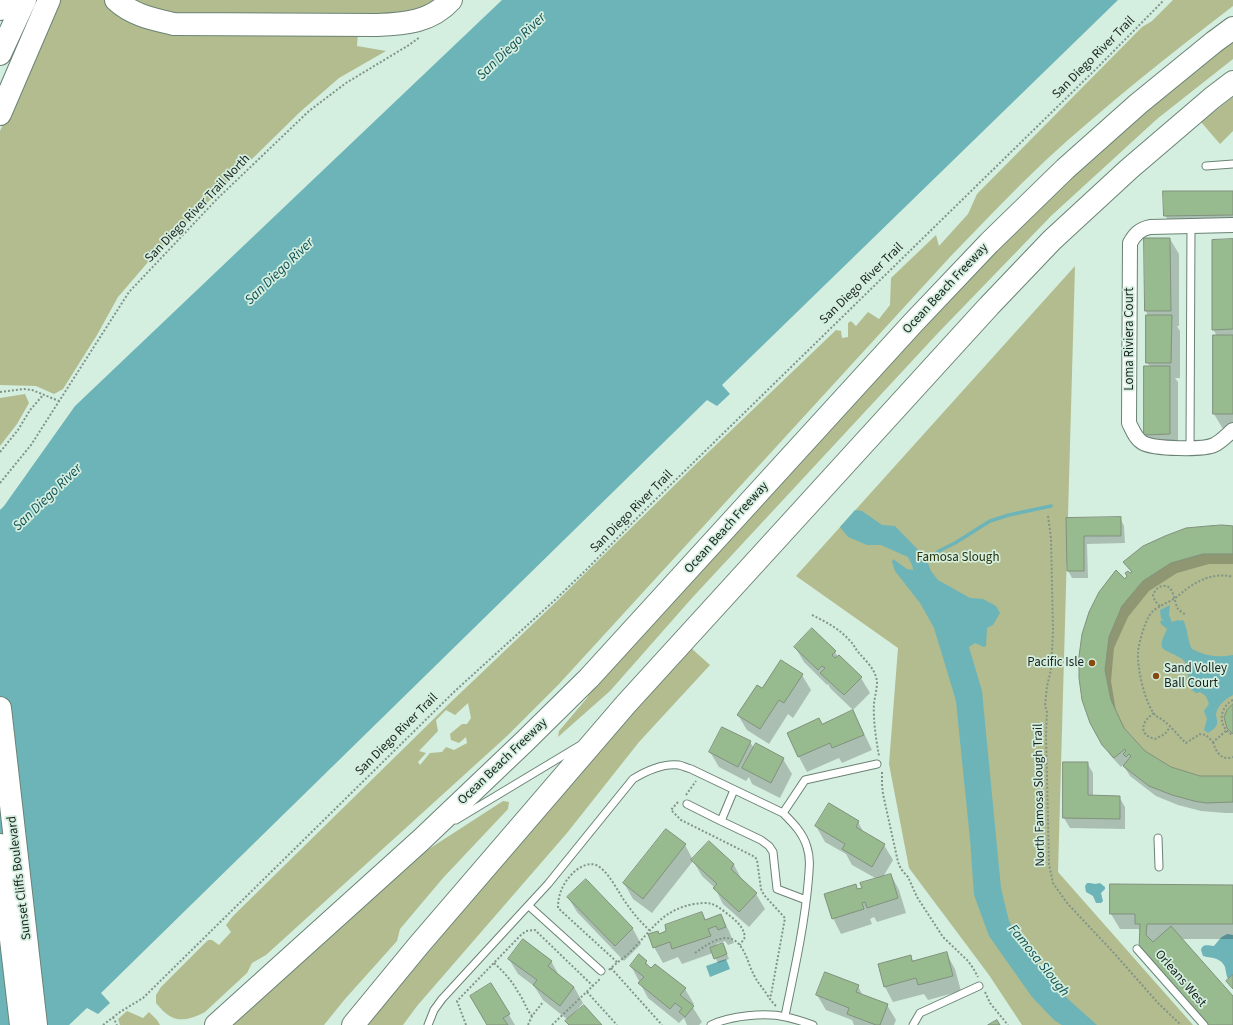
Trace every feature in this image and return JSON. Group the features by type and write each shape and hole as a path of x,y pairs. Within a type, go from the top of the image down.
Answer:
{"main road":[{"path":"0,9 5,7 13,0"},
{"path":"0,54 25,0"},
{"path":"0,114 49,0"},
{"path":"116,0 125,8 149,18 174,24 378,25 403,24 424,19 445,7 451,0"},
{"name":"Ocean Beach Freeway","path":"216,1025 421,840 589,678 908,329 989,243 1066,169 1138,104 1233,28"},
{"path":"353,1025 418,946 601,733 989,306 1052,240 1129,169 1212,98 1233,82"},
{"name":"Sunset Cliffs Boulevard","path":"0,708 36,1025"},
{"name":"Sunset Cliffs Boulevard","path":"0,845 21,1025"}],"street":[{"name":"Loma Riviera Court","path":"1233,225 1144,228 1138,232 1130,243 1129,416 1129,423 1135,436 1142,443 1152,446 1190,448 1210,447 1233,430"}],"lane":[{"path":"1206,166 1233,164"},
{"path":"1190,448 1191,226"},
{"path":"421,840 601,733"},
{"path":"783,813 805,780 878,762"},
{"path":"428,1025 434,1010 442,999 529,906 633,779 652,768 679,765 700,773 783,813 794,824 803,837 808,848 810,860 806,900 801,935 785,1016"},
{"path":"721,821 734,790"},
{"path":"683,801 761,840 769,846 772,852 777,889 806,900"},
{"path":"1158,838 1159,867"},
{"path":"529,906 603,972"},
{"name":"Orleans West","path":"1138,949 1204,1025"},
{"path":"913,1025 920,1014 981,986"},
{"path":"711,1025 733,1017 772,1015 785,1016 813,1025"}],"path":[{"name":"San Diego River Trail","path":"103,1025 143,998 455,691 586,570 650,505 1098,67 1164,0"},
{"name":"San Diego River Trail North","path":"0,483 31,445 129,292 217,199 309,111 346,84 420,37"},
{"path":"0,392 24,389 32,390 59,401"},
{"path":"0,452 18,430 30,410 44,394"},
{"name":"North Famosa Slough Trail","path":"1048,516 1051,538 1053,631 1051,670 1047,686 1045,706 1047,712 1046,736 1049,864 1053,883 1067,902 1158,1003 1181,1025"},
{"path":"1233,576 1226,575 1201,579 1172,601 1160,606 1152,613 1148,621 1138,653 1144,692 1156,716 1164,721 1186,743 1200,734 1206,735 1214,742 1217,752 1220,755 1229,758 1233,757"},
{"path":"1160,606 1153,598 1153,594 1162,586 1170,588 1175,598 1177,607 1186,615"},
{"path":"812,615 831,625 852,642 857,651 874,671 877,682 874,704 878,762"},
{"path":"1233,700 1224,707 1221,719 1226,731 1233,735"},
{"path":"1154,713 1145,720 1143,725 1143,730 1150,738 1155,739 1166,734 1170,727"},
{"path":"1214,742 1226,731"},
{"path":"882,770 883,794 898,862 901,869 908,877 917,897 943,937 968,961 990,1002 1008,1025"},
{"path":"700,773 683,801 671,810 681,820 755,857 757,860 761,889 768,900 785,918 771,995 769,998"},
{"path":"617,962 558,908 558,898 561,889 574,872 587,864 594,864 598,866 611,880 629,908 650,930"},
{"path":"603,972 625,958 650,930 672,910 706,902 715,905 738,922 744,930 745,937 740,945"},
{"path":"466,1025 458,1001 526,931 535,930 593,986"},
{"path":"695,953 723,938 730,937 735,940 744,952 754,976 769,998 785,1016"},
{"path":"494,963 513,984 520,994 527,1010 532,1016"},
{"path":"611,968 662,1025"},
{"path":"552,1025 601,979"},
{"path":"587,992 617,1025"},
{"path":"528,1025 532,1016 543,1002"},
{"path":"113,1017 117,1025"}],"green space":[{"path":"59,0 108,0 123,14 358,31 357,46 386,51 339,78 300,112 155,254 118,297 97,335 63,389 54,394 36,386 0,385 0,131"},
{"path":"129,0 437,0 422,10 399,15 170,18"},
{"path":"1173,0 1233,0 1233,6 1115,100 1046,160 1010,196 950,257 559,684 507,736 266,955 252,963 247,973 205,1012 190,1018 178,1019 173,1018 162,1010 156,1003 156,995 161,987 208,940 212,940 219,945 231,932 226,925 233,916 695,465 836,330 841,331 842,338 848,337 848,323 851,321 856,326 868,312 879,319 890,305 891,278 936,235 939,246 968,214 977,194 1142,27 1152,21","holes":["468,703 471,718 467,724 462,724 450,734 451,740 459,743 466,737 467,743 454,750 446,747 442,752 430,753 420,765 418,762 426,753 419,751 438,731 436,720 446,710 455,715"]},
{"path":"1233,41 1233,59 1157,119 1051,216 938,333 692,598 610,691 558,737 559,731 587,698 594,685 1029,214 1193,71"},
{"path":"1233,97 1233,131 1220,144 1201,122"},
{"name":"Famosa Slough","path":"1075,266 1058,872 1193,1025 1022,1025 989,975 909,868 889,764 898,648 796,576"},
{"path":"25,394 29,403 17,424 0,446 0,398"},
{"path":"1203,554 1233,554 1233,776 1200,776 1171,767 1145,751 1124,728 1111,700 1105,670 1109,637 1122,606 1143,581 1171,563"},
{"path":"691,648 710,665 639,742 567,833 417,1006 403,1025 364,1025 625,722"},
{"path":"503,801 509,802 508,809 443,878 400,929 397,941 345,999 324,1025 228,1025 415,858"},
{"path":"127,1011 143,1018 149,1012 160,1025 120,1025 118,1019"}],"water":[{"name":"San Diego River","path":"502,0 1118,0 722,385 730,394 717,406 707,400 101,993 110,1003 98,1014 87,1008 69,1025 0,1025 0,510 75,406"},
{"path":"855,510 862,511 882,525 895,526 926,558 931,571 938,580 970,598 983,599 996,606 1000,613 993,625 987,628 986,646 984,647 975,643 969,647 982,691 1001,888 1009,921 1019,939 1040,967 1069,1000 1097,1025 1062,1025 1054,1020 1032,997 989,936 974,895 956,701 934,628 920,603 895,571 892,562 893,559 907,569 913,570 908,557 881,545 867,545 848,537 840,527"},
{"path":"1170,605 1169,615 1172,622 1183,620 1192,649 1212,656 1233,655 1233,695 1220,705 1216,714 1216,725 1208,733 1204,730 1207,719 1204,711 1209,704 1206,696 1200,692 1196,693 1189,685 1188,670 1185,662 1180,657 1163,649 1162,647 1162,640 1167,629 1161,624 1160,621 1164,620 1161,619 1160,610"},
{"path":"1087,883 1100,883 1105,887 1101,893 1103,901 1101,903 1096,903 1093,896 1086,892 1085,886"},
{"path":"1228,934 1233,935 1233,975 1228,979 1225,967 1221,961 1215,958 1203,956 1201,950 1203,946 1214,946 1222,937"},
{"path":"726,959 730,969 710,977 706,966"}],"building":[{"path":"1163,191 1233,191 1233,215 1164,216"},
{"path":"1144,238 1170,238 1171,311 1145,311"},
{"path":"1233,239 1233,329 1212,330 1212,240"},
{"path":"1146,315 1172,315 1171,363 1146,363"},
{"path":"1213,335 1233,335 1233,414 1213,414"},
{"path":"1144,366 1170,366 1170,434 1144,435"},
{"path":"1121,517 1121,536 1084,536 1084,571 1067,571 1066,518"},
{"name":"Pacific Isle","path":"1222,525 1233,526 1233,554 1203,554 1171,563 1143,581 1122,606 1109,637 1105,670 1111,700 1124,728 1145,751 1171,767 1200,776 1233,776 1233,802 1206,803 1172,795 1149,786 1123,766 1131,756 1129,754 1126,757 1123,754 1126,751 1125,749 1114,758 1102,745 1090,723 1082,700 1079,678 1079,656 1082,634 1089,612 1099,592 1116,570 1125,579 1127,576 1125,573 1128,571 1130,573 1132,572 1123,562 1143,546 1186,528"},
{"path":"812,628 836,651 832,655 835,658 839,655 862,677 844,695 820,673 825,668 822,666 818,670 794,647"},
{"path":"781,660 803,674 784,703 779,700 760,729 737,715 757,685 762,688"},
{"path":"1233,704 1233,734 1227,728 1224,717 1227,710"},
{"path":"853,710 864,735 832,748 830,743 798,757 787,733 819,718 822,724"},
{"path":"722,727 751,741 738,767 709,752"},
{"path":"756,743 784,758 771,783 742,768"},
{"path":"1063,762 1088,762 1088,795 1120,796 1120,819 1063,818"},
{"path":"829,803 859,821 856,827 885,844 872,867 842,849 845,844 815,826"},
{"path":"666,829 686,844 643,899 623,883"},
{"path":"709,841 734,864 731,869 757,893 739,912 713,888 717,884 691,860"},
{"path":"891,874 898,898 867,908 865,902 862,903 864,909 832,919 824,894 856,884 857,889 862,888 860,883"},
{"path":"586,879 633,928 615,946 567,897"},
{"path":"1110,884 1233,885 1233,924 1147,924 1146,935 1153,942 1171,926 1233,996 1233,1025 1206,1025 1139,949 1140,924 1135,924 1135,914 1110,914"},
{"path":"702,912 705,920 721,914 726,927 718,930 716,926 708,929 711,936 672,949 670,942 653,948 648,934 658,931 659,934 666,931 665,925"},
{"path":"523,939 552,961 548,966 574,987 560,1006 533,985 537,980 508,959"},
{"path":"723,943 727,954 714,959 710,948"},
{"path":"947,952 953,976 918,985 916,978 884,987 878,964 911,955 912,961"},
{"path":"639,954 647,961 645,963 651,968 655,964 686,988 680,995 694,1006 685,1017 679,1012 682,1008 675,1003 670,1009 638,983 644,977 630,966"},
{"path":"825,972 859,985 856,992 888,1004 880,1025 876,1025 847,1014 849,1008 816,995"},
{"path":"1233,975 1233,989 1226,981"},
{"path":"491,983 510,1014 503,1018 508,1025 487,1025 470,996"},
{"path":"584,1005 602,1025 569,1025 565,1021"},
{"path":"997,1020 1000,1025 988,1025"}],"waterway":[{"path":"924,563 939,551 955,543 990,521 1009,515 1051,506"}],"place":[{"name":"Pacific Isle","path":"1092,663"},
{"name":"Sand Volley Ball Court","path":"1156,676"}]}
